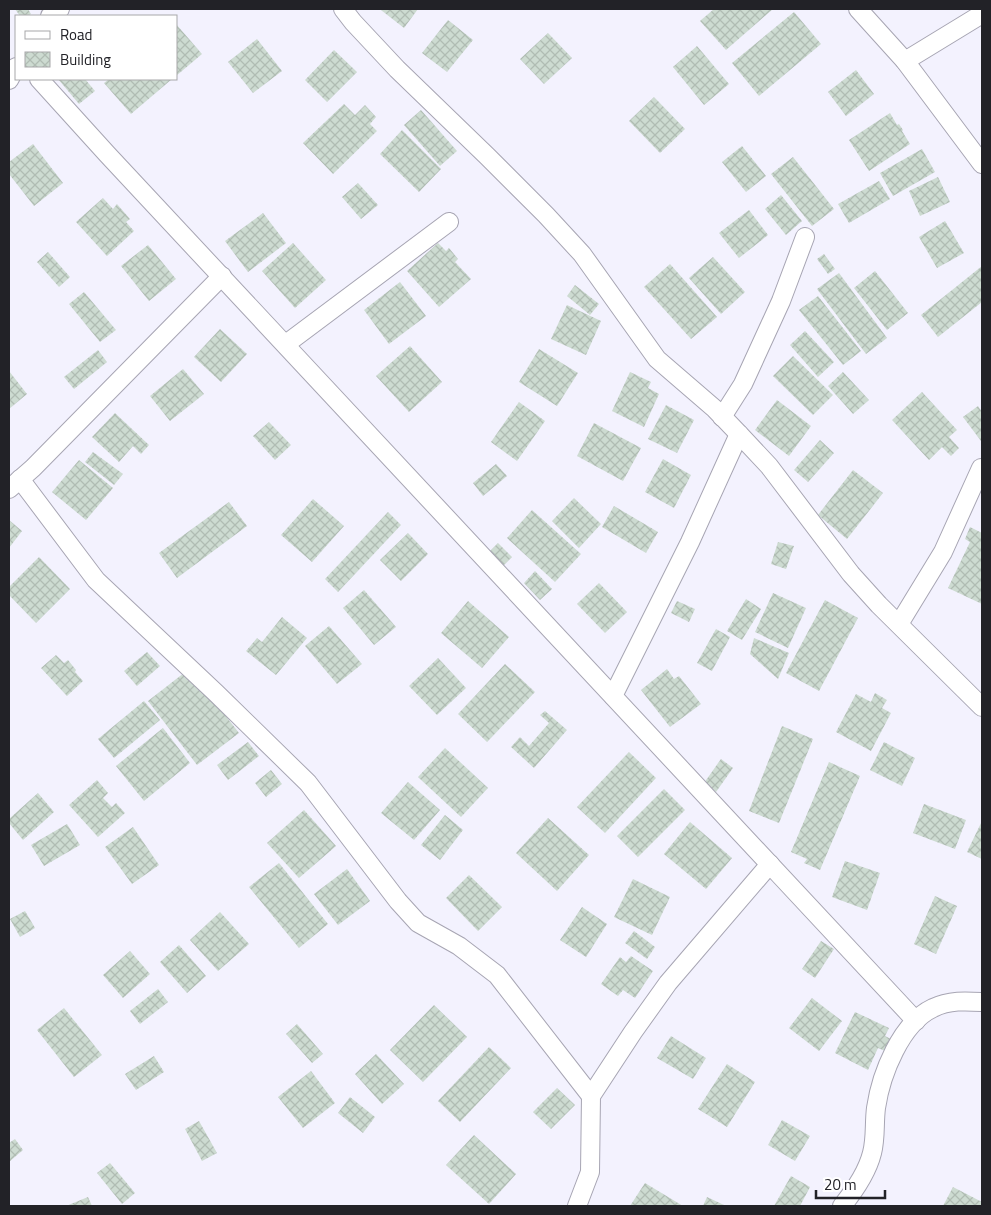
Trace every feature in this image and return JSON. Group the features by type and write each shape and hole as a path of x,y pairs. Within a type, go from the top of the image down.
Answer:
{"street":[{"path":"343,9 397,69 546,215 582,254 657,359 714,409 769,466 851,574 879,605 982,707"},
{"path":"858,9 905,61 982,164"},
{"path":"905,61 982,14"},
{"path":"9,80 15,68"},
{"path":"40,80 916,1020"},
{"path":"286,344 449,222"},
{"path":"722,417 743,384 781,301 805,237"},
{"path":"222,276 15,484 96,580 308,783 398,901 418,923 459,946 496,975 591,1096"},
{"path":"613,696 690,542 739,434"},
{"path":"899,624 942,552 981,468"},
{"path":"577,1206 590,1172 591,1096 668,983 770,864"},
{"path":"842,1206 865,1173 872,1153 876,1108 882,1085 888,1065 901,1039 916,1020 933,1008 955,1001 982,1002"}],"building":[{"path":"15,9 28,9 31,14 30,15 19,15"},
{"path":"382,9 418,9 404,28"},
{"path":"714,9 773,9 726,50 700,21"},
{"path":"794,12 821,44 759,96 732,63"},
{"path":"448,20 473,40 447,72 422,53"},
{"path":"178,26 202,54 178,74"},
{"path":"548,33 572,58 544,84 520,59"},
{"path":"257,39 282,71 253,93 228,62"},
{"path":"697,46 729,84 704,105 673,67"},
{"path":"334,50 357,72 327,102 305,80"},
{"path":"856,70 874,94 846,116 828,92"},
{"path":"59,80 86,80 95,91 79,104"},
{"path":"108,80 171,80 131,114 104,83"},
{"path":"654,97 685,129 660,153 629,121"},
{"path":"344,104 355,115 365,105 376,117 370,124 377,131 333,174 303,143"},
{"path":"421,110 457,151 440,166 404,125"},
{"path":"890,113 897,125 899,124 903,130 910,144 869,171 849,140"},
{"path":"402,130 441,169 419,192 380,154"},
{"path":"33,144 63,183 34,206 9,174 9,162"},
{"path":"742,146 766,176 746,192 722,162"},
{"path":"922,149 935,172 893,196 880,173"},
{"path":"793,157 834,209 812,226 771,174"},
{"path":"938,177 950,202 920,216 909,191"},
{"path":"879,181 890,199 849,223 838,204"},
{"path":"358,183 378,205 361,219 342,197"},
{"path":"781,195 802,221 786,235 765,209"},
{"path":"103,198 113,209 117,204 130,219 126,222 134,231 107,256 76,222"},
{"path":"749,210 768,235 739,258 719,233"},
{"path":"263,213 286,243 248,272 225,241"},
{"path":"945,221 964,253 937,268 919,237"},
{"path":"293,243 326,280 295,308 262,271"},
{"path":"438,243 446,251 449,248 458,259 455,262 471,279 439,307 407,271"},
{"path":"148,245 176,279 149,301 121,266"},
{"path":"48,252 70,277 59,287 37,262"},
{"path":"824,254 835,269 828,274 817,259"},
{"path":"713,257 745,292 721,314 689,278"},
{"path":"670,264 717,317 691,339 644,287"},
{"path":"982,266 982,302 938,337 921,315"},
{"path":"875,271 908,313 887,330 854,288"},
{"path":"839,273 887,338 866,354 817,289"},
{"path":"400,282 426,316 389,344 364,310"},
{"path":"575,285 599,304 590,315 567,296"},
{"path":"84,292 116,330 100,342 69,304"},
{"path":"818,296 861,351 843,365 799,310"},
{"path":"567,305 601,321 586,355 551,339"},
{"path":"220,329 247,354 221,382 194,357"},
{"path":"805,331 834,362 818,377 790,345"},
{"path":"410,346 442,382 409,412 376,376"},
{"path":"539,349 578,373 557,406 519,382"},
{"path":"98,350 107,362 74,389 64,377"},
{"path":"793,356 833,395 813,415 773,376"},
{"path":"183,369 204,394 170,421 150,396"},
{"path":"9,371 27,394 9,409"},
{"path":"630,372 651,382 648,388 659,394 644,427 612,411"},
{"path":"843,372 869,400 853,414 828,386"},
{"path":"922,392 957,430 949,437 959,448 951,456 942,447 929,460 892,420"},
{"path":"777,400 811,426 789,456 755,430"},
{"path":"519,402 545,421 517,461 491,442"},
{"path":"666,405 694,420 677,453 648,439"},
{"path":"978,406 982,412 981,441 963,417"},
{"path":"115,413 149,445 141,454 133,446 119,462 92,437"},
{"path":"269,422 291,445 275,460 253,436"},
{"path":"594,423 641,448 623,481 577,456"},
{"path":"820,440 834,453 808,482 794,470"},
{"path":"93,452 123,474 114,485 85,462"},
{"path":"663,459 691,475 674,508 645,492"},
{"path":"79,460 113,488 86,520 52,492"},
{"path":"496,464 507,476 483,496 473,483"},
{"path":"853,470 883,493 847,539 818,515"},
{"path":"574,498 601,524 579,548 552,521"},
{"path":"313,499 344,526 312,562 281,535"},
{"path":"229,502 247,526 177,578 159,553"},
{"path":"614,506 658,532 646,553 602,527"},
{"path":"532,510 581,554 555,582 507,538"},
{"path":"388,512 401,525 338,592 325,579"},
{"path":"9,520 22,531 9,548"},
{"path":"970,527 982,533 982,604 948,588 970,542 965,539"},
{"path":"408,533 428,554 401,581 380,560"},
{"path":"778,542 794,546 786,569 771,564"},
{"path":"498,543 512,557 501,568 487,554"},
{"path":"39,557 70,589 36,623 9,595 9,587"},
{"path":"535,571 552,589 540,600 524,583"},
{"path":"599,583 627,612 605,633 577,604"},
{"path":"364,590 396,627 374,645 343,608"},
{"path":"773,593 806,608 788,648 755,632"},
{"path":"746,599 761,609 742,640 727,631"},
{"path":"825,600 858,618 819,691 786,673"},
{"path":"468,601 509,637 482,668 441,633"},
{"path":"677,601 695,609 689,622 671,613"},
{"path":"282,617 307,638 276,675 246,651 257,638 262,642"},
{"path":"329,626 362,664 337,684 305,646"},
{"path":"716,629 730,637 712,671 697,663"},
{"path":"754,638 789,653 778,679 750,654"},
{"path":"147,652 160,666 137,686 124,671"},
{"path":"56,655 64,663 68,660 83,681 67,696 41,668"},
{"path":"438,658 466,688 437,715 409,686"},
{"path":"505,664 535,692 487,742 458,714"},
{"path":"189,669 239,733 197,765 148,701"},
{"path":"667,669 674,679 679,676 701,704 670,727 641,690"},
{"path":"875,693 887,700 882,708 891,713 871,751 836,732 856,694 871,702"},
{"path":"144,701 160,720 114,758 98,739"},
{"path":"545,711 567,730 534,768 511,747 520,737 529,746 549,723 540,715"},
{"path":"782,726 813,739 779,823 749,811"},
{"path":"163,728 190,763 144,801 116,766"},
{"path":"248,742 259,756 228,780 217,765"},
{"path":"884,742 915,758 902,786 870,770"},
{"path":"445,748 488,788 461,817 418,777"},
{"path":"629,752 656,778 605,833 577,807"},
{"path":"721,759 733,768 716,792 704,783"},
{"path":"829,762 860,776 820,870 804,863 807,859 791,852"},
{"path":"271,770 282,784 266,797 255,783"},
{"path":"97,780 108,793 103,798 112,807 116,803 125,813 98,837 69,805"},
{"path":"408,782 440,810 414,840 381,813"},
{"path":"664,789 685,810 638,857 617,836"},
{"path":"38,793 54,812 23,840 9,823 9,819"},
{"path":"924,804 966,820 955,849 913,833"},
{"path":"304,810 336,846 299,878 267,843"},
{"path":"445,815 463,830 440,860 421,845"},
{"path":"548,818 589,855 557,891 516,853"},
{"path":"982,821 982,859 967,852"},
{"path":"690,822 732,858 706,889 664,854"},
{"path":"67,824 80,845 44,866 31,845"},
{"path":"133,827 159,865 132,884 105,847"},
{"path":"845,861 880,873 867,910 832,897"},
{"path":"279,863 328,924 299,948 249,887"},
{"path":"347,869 370,901 338,925 314,894"},
{"path":"469,875 502,907 478,931 446,898"},
{"path":"633,879 670,897 652,935 614,917"},
{"path":"935,896 957,906 936,954 914,944"},
{"path":"582,907 607,924 586,957 560,940"},
{"path":"25,911 35,928 20,937 10,919"},
{"path":"220,912 249,944 218,971 190,940"},
{"path":"634,931 655,947 647,959 625,943"},
{"path":"821,941 834,949 815,978 802,969"},
{"path":"179,945 206,976 187,993 160,962"},
{"path":"130,951 150,974 123,998 103,975"},
{"path":"631,956 653,971 635,998 623,990 618,996 601,984 620,957 626,962"},
{"path":"158,989 168,1002 140,1024 130,1011"},
{"path":"812,998 842,1021 819,1051 789,1028"},
{"path":"434,1005 467,1037 423,1082 390,1050"},
{"path":"64,1008 102,1055 74,1077 37,1030"},
{"path":"855,1012 889,1028 885,1036 891,1039 885,1051 878,1048 868,1070 835,1053"},
{"path":"297,1024 323,1054 312,1063 286,1034"},
{"path":"671,1036 706,1058 693,1079 657,1058"},
{"path":"489,1047 511,1068 460,1122 438,1101"},
{"path":"376,1054 404,1084 382,1104 355,1074"},
{"path":"154,1056 164,1072 136,1090 125,1074"},
{"path":"727,1064 755,1082 727,1127 698,1109"},
{"path":"311,1071 335,1103 303,1128 278,1097"},
{"path":"557,1088 575,1105 551,1129 533,1112"},
{"path":"350,1097 375,1117 363,1133 338,1113"},
{"path":"782,1120 810,1136 795,1161 768,1145"},
{"path":"199,1121 217,1153 202,1161 185,1129"},
{"path":"474,1135 516,1174 489,1204 446,1165"},
{"path":"15,1139 23,1150 9,1162 9,1143"},
{"path":"110,1163 135,1193 122,1204 97,1173"},
{"path":"791,1176 810,1187 800,1206 774,1206"},
{"path":"645,1183 683,1206 630,1206"},
{"path":"953,1187 982,1202 982,1206 943,1206"},
{"path":"88,1197 92,1206 66,1206"},
{"path":"707,1197 724,1205 724,1206 703,1206"}]}
